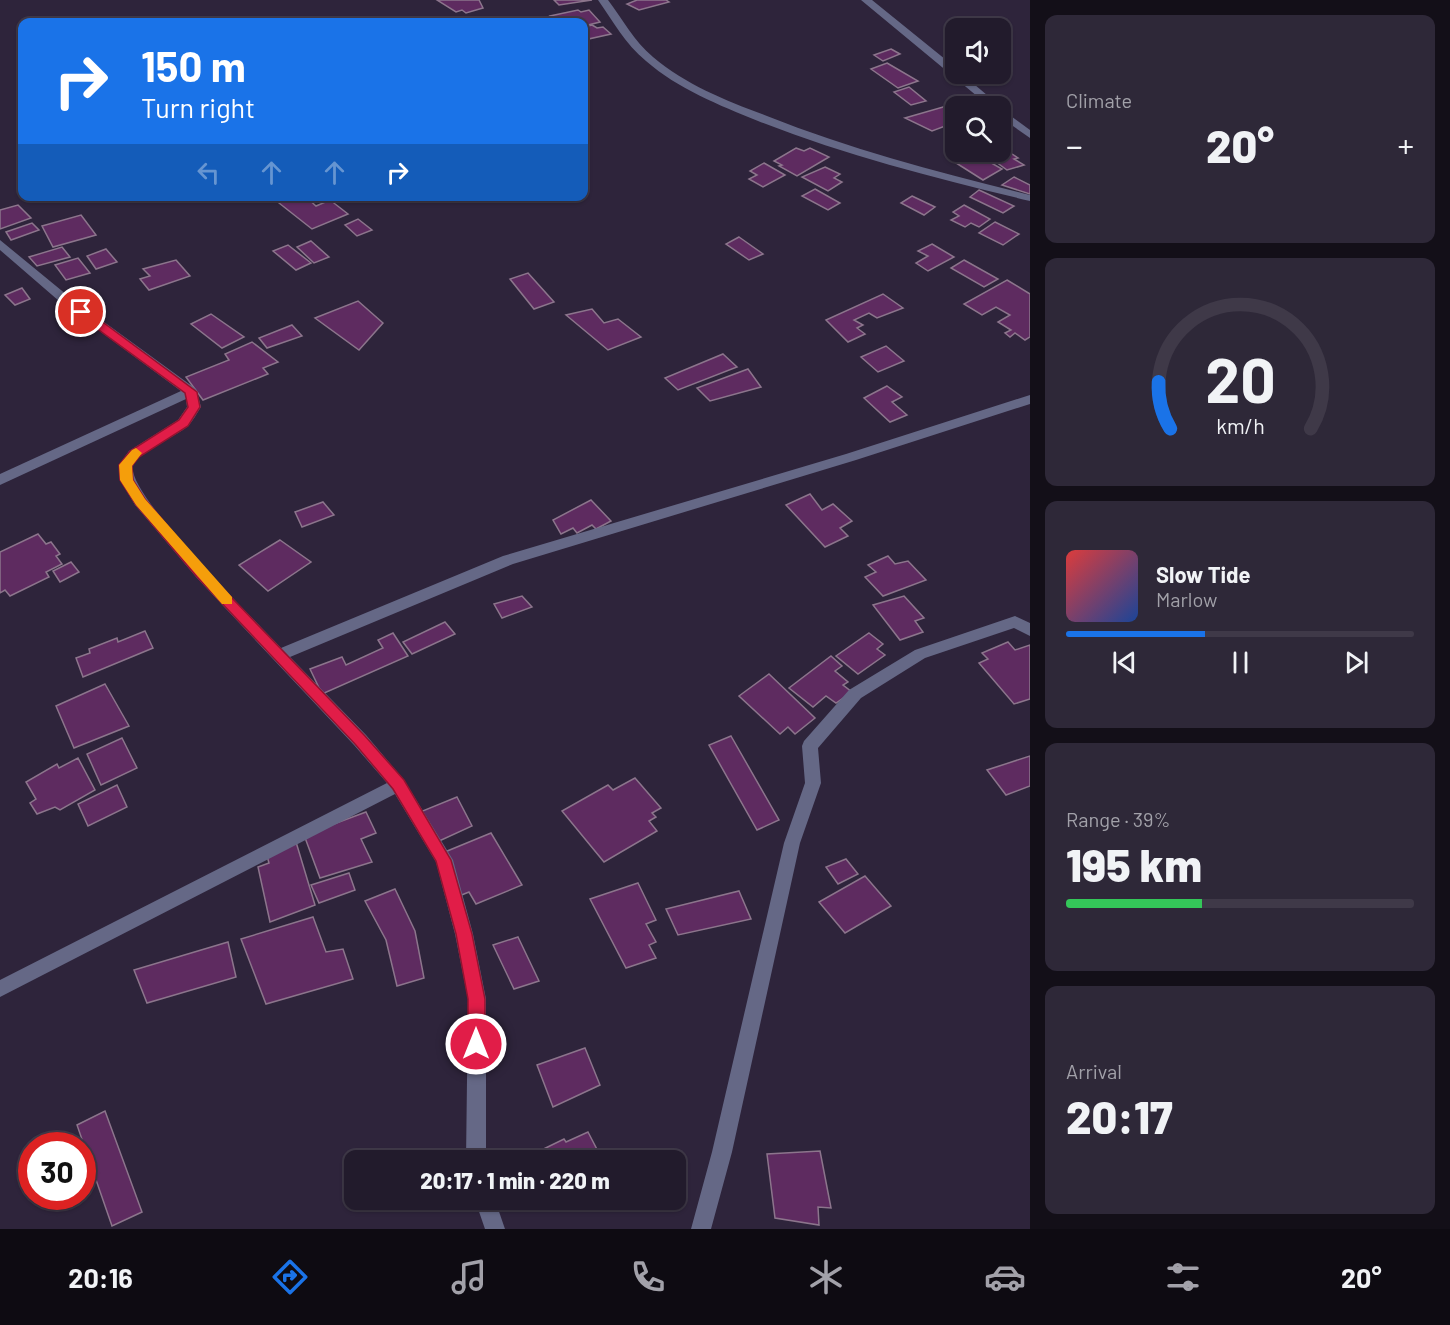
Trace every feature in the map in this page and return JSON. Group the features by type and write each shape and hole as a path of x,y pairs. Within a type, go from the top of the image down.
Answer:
{"street":[{"path":"603,0 637,47 671,76 726,104 818,141 937,176 1030,198"},
{"path":"866,0 982,96"},
{"path":"1011,120 1030,135"},
{"path":"0,244 63,298 191,392 194,407 183,423 134,454 126,465 127,480 140,502 202,574 360,740 398,785 444,860 464,934 477,999 476,1150"},
{"path":"0,480 191,392"},
{"path":"279,655 508,560 851,457 1030,399"},
{"path":"701,1229 722,1152 792,843 813,783 810,746 855,694 920,654 1015,622 1030,630"},
{"path":"0,989 398,785"},
{"path":"488,1210 495,1229"}],"building":[{"path":"437,0 479,0 483,8 466,13 462,10 456,12"},
{"path":"554,0 592,0 559,5"},
{"path":"637,0 666,0 669,2 639,10 627,4"},
{"path":"589,10 600,22 588,25 588,18 552,18 550,16"},
{"path":"588,26 603,27 611,34 588,39"},
{"path":"891,49 900,54 883,61 874,55"},
{"path":"887,63 918,81 898,88 871,69"},
{"path":"909,87 926,101 911,105 894,92"},
{"path":"945,106 945,126 932,131 905,118"},
{"path":"796,148 804,151 810,148 829,157 797,176 774,161"},
{"path":"1011,153 1018,158 1014,159 1024,165 1007,170 996,162 1011,162"},
{"path":"955,162 990,162 1002,169 983,180"},
{"path":"764,163 785,175 763,187 749,179 757,175 750,171"},
{"path":"825,167 840,174 834,178 842,182 828,191 802,177"},
{"path":"1014,177 1030,185 1030,194 1002,185"},
{"path":"815,189 840,203 828,210 802,196"},
{"path":"979,190 1014,206 1003,213 970,197"},
{"path":"912,196 935,207 924,215 901,203"},
{"path":"310,201 316,206 331,201 348,214 312,229 279,203"},
{"path":"18,205 31,218 0,229 0,210"},
{"path":"964,205 990,219 979,227 971,223 965,227 951,220 959,216 953,212"},
{"path":"81,215 96,235 53,247 42,226"},
{"path":"358,219 372,230 357,236 345,225"},
{"path":"995,222 1019,234 1003,245 979,233"},
{"path":"32,223 39,230 11,240 6,232"},
{"path":"739,237 763,254 749,260 726,244"},
{"path":"311,241 329,257 314,263 297,247"},
{"path":"932,244 954,257 928,271 916,263 928,256 918,251"},
{"path":"288,245 311,263 296,270 273,251"},
{"path":"62,247 70,257 37,266 29,257"},
{"path":"106,249 117,262 96,269 87,256"},
{"path":"78,258 90,273 66,280 55,265"},
{"path":"176,260 190,276 149,290 140,279 150,276 143,269"},
{"path":"964,260 998,279 984,287 951,268"},
{"path":"528,273 554,302 534,309 510,279"},
{"path":"1007,280 1030,294 1030,337 1025,340 1015,333 1010,337 1005,333 1011,330 998,322 1010,315 996,307 982,315 964,304"},
{"path":"22,288 30,299 15,305 5,295"},
{"path":"883,294 903,308 877,318 869,313 854,320 863,325 857,328 865,334 848,342 826,320"},
{"path":"358,301 383,323 359,350 315,318"},
{"path":"592,309 604,323 618,319 641,337 608,350 566,315"},
{"path":"211,314 244,337 222,348 191,324"},
{"path":"292,325 302,336 267,348 259,338"},
{"path":"252,342 278,362 263,368 268,374 203,400 186,377 229,360 225,354"},
{"path":"886,346 904,361 878,372 861,357"},
{"path":"723,354 737,367 678,390 665,378"},
{"path":"748,369 761,387 710,401 697,388"},
{"path":"887,386 902,397 892,402 907,415 890,422 864,398"},
{"path":"810,494 822,510 833,504 852,521 840,528 848,536 825,547 786,505"},
{"path":"591,500 611,521 596,529 592,525 577,533 573,528 561,534 553,520"},
{"path":"323,502 334,515 302,527 295,512"},
{"path":"38,534 46,544 51,542 60,554 56,556 62,564 46,572 49,577 10,596 5,590 0,593 0,552"},
{"path":"280,540 311,562 268,591 239,565"},
{"path":"888,556 895,564 908,561 926,580 883,596 865,577 876,572 868,565"},
{"path":"71,562 79,572 60,582 53,571"},
{"path":"522,596 532,607 502,618 494,604"},
{"path":"904,596 924,618 915,621 923,632 900,640 873,605"},
{"path":"445,622 455,634 412,654 403,642"},
{"path":"145,631 153,648 83,677 76,658 90,653 89,649 117,638 118,642"},
{"path":"393,633 408,656 322,694 310,669 342,657 346,665 383,648 378,640"},
{"path":"869,633 883,644 877,649 885,655 858,674 836,656"},
{"path":"1008,642 1015,650 1030,645 1030,699 1014,704 979,663 988,659 982,653"},
{"path":"831,656 842,666 835,671 848,682 843,685 852,692 836,703 826,696 813,707 789,688"},
{"path":"769,674 815,718 795,734 788,727 780,734 739,696"},
{"path":"105,684 129,726 74,748 56,706"},
{"path":"731,736 779,820 757,830 709,745"},
{"path":"122,738 137,768 101,785 87,754"},
{"path":"1030,756 1030,786 1006,795 987,770"},
{"path":"78,758 95,790 60,810 55,807 37,814 30,803 36,799 26,782 57,764 59,768"},
{"path":"635,778 661,808 652,813 656,817 649,821 657,831 604,862 562,811 608,785 613,790"},
{"path":"117,785 127,807 88,826 78,804"},
{"path":"457,797 472,826 437,842 420,812"},
{"path":"366,812 376,833 361,839 372,862 320,878 304,835"},
{"path":"491,833 522,885 476,904 469,892 459,896 440,854"},
{"path":"296,842 315,905 270,922 258,867 269,863 267,856"},
{"path":"846,859 858,874 838,884 826,867"},
{"path":"349,873 355,890 319,903 311,885"},
{"path":"865,876 891,906 845,933 819,902"},
{"path":"638,883 656,920 646,924 656,942 649,945 656,958 626,968 590,899"},
{"path":"395,889 415,931 424,978 397,986 386,940 365,901"},
{"path":"739,891 751,919 678,935 666,909"},
{"path":"313,917 326,952 343,949 353,979 266,1004 241,939"},
{"path":"518,937 539,981 514,989 493,945"},
{"path":"228,942 236,977 147,1003 134,970"},
{"path":"585,1048 600,1085 553,1107 537,1065"},
{"path":"105,1111 142,1212 112,1226 96,1180 96,1132 79,1132 77,1125"},
{"path":"588,1132 597,1150 542,1150 564,1139 566,1142"},
{"path":"820,1151 831,1208 818,1207 819,1225 775,1218 767,1154"}],"slow traffic":[{"path":"136,453 126,465 127,480 140,502 227,601"}],"route":[{"path":"81,312 191,392 194,407 183,423 134,454 126,465 127,480 140,502 202,574 360,740 398,785 444,860 464,934 477,999 476,1044"}]}
